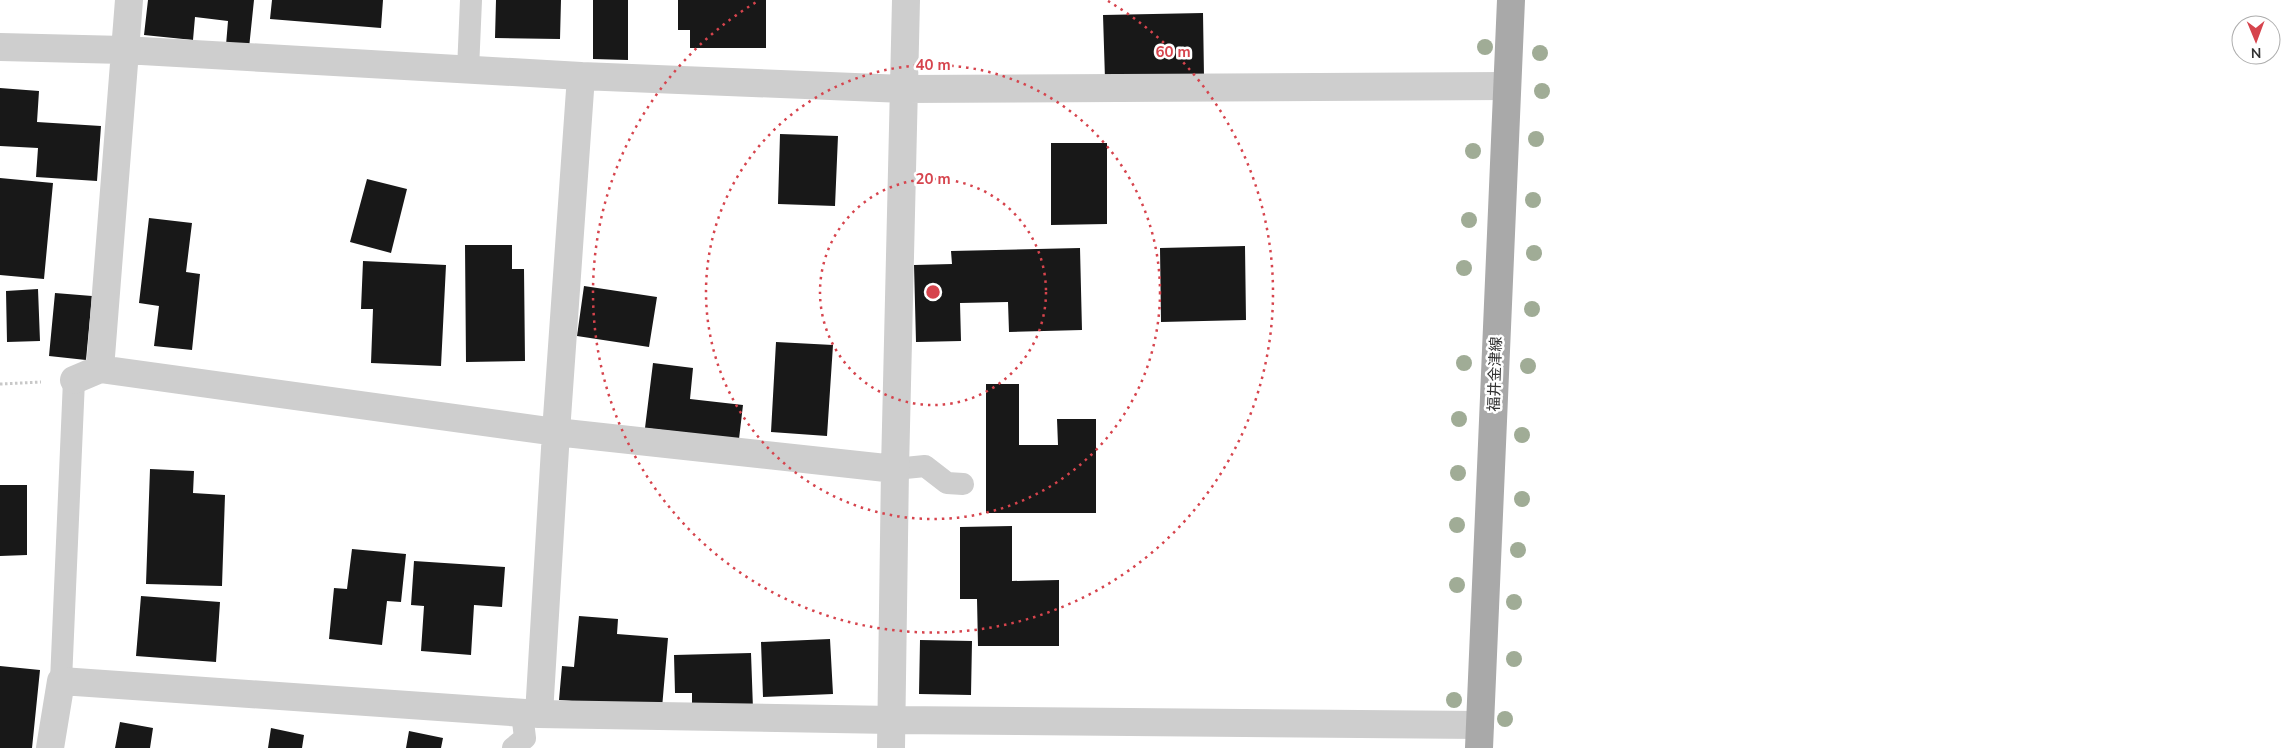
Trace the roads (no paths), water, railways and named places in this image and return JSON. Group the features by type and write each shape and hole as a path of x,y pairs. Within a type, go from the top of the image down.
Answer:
{"main road":[{"name":"福井金津線","path":"1479,736 1511,0"}],"street":[{"path":"100,369 129,0"},
{"path":"891,748 895,469 906,0"},
{"path":"0,47 124,50 581,76 904,89 1507,86"},
{"path":"530,714 556,432 581,76"},
{"path":"74,380 100,369 556,432 895,469"},
{"path":"50,748 61,681 530,714 892,720 1479,736"}],"lane":[{"path":"468,70 471,0"},
{"path":"61,681 74,380"},
{"path":"895,469 925,466 947,483 963,484"},
{"path":"513,748 525,738 530,714"}]}
